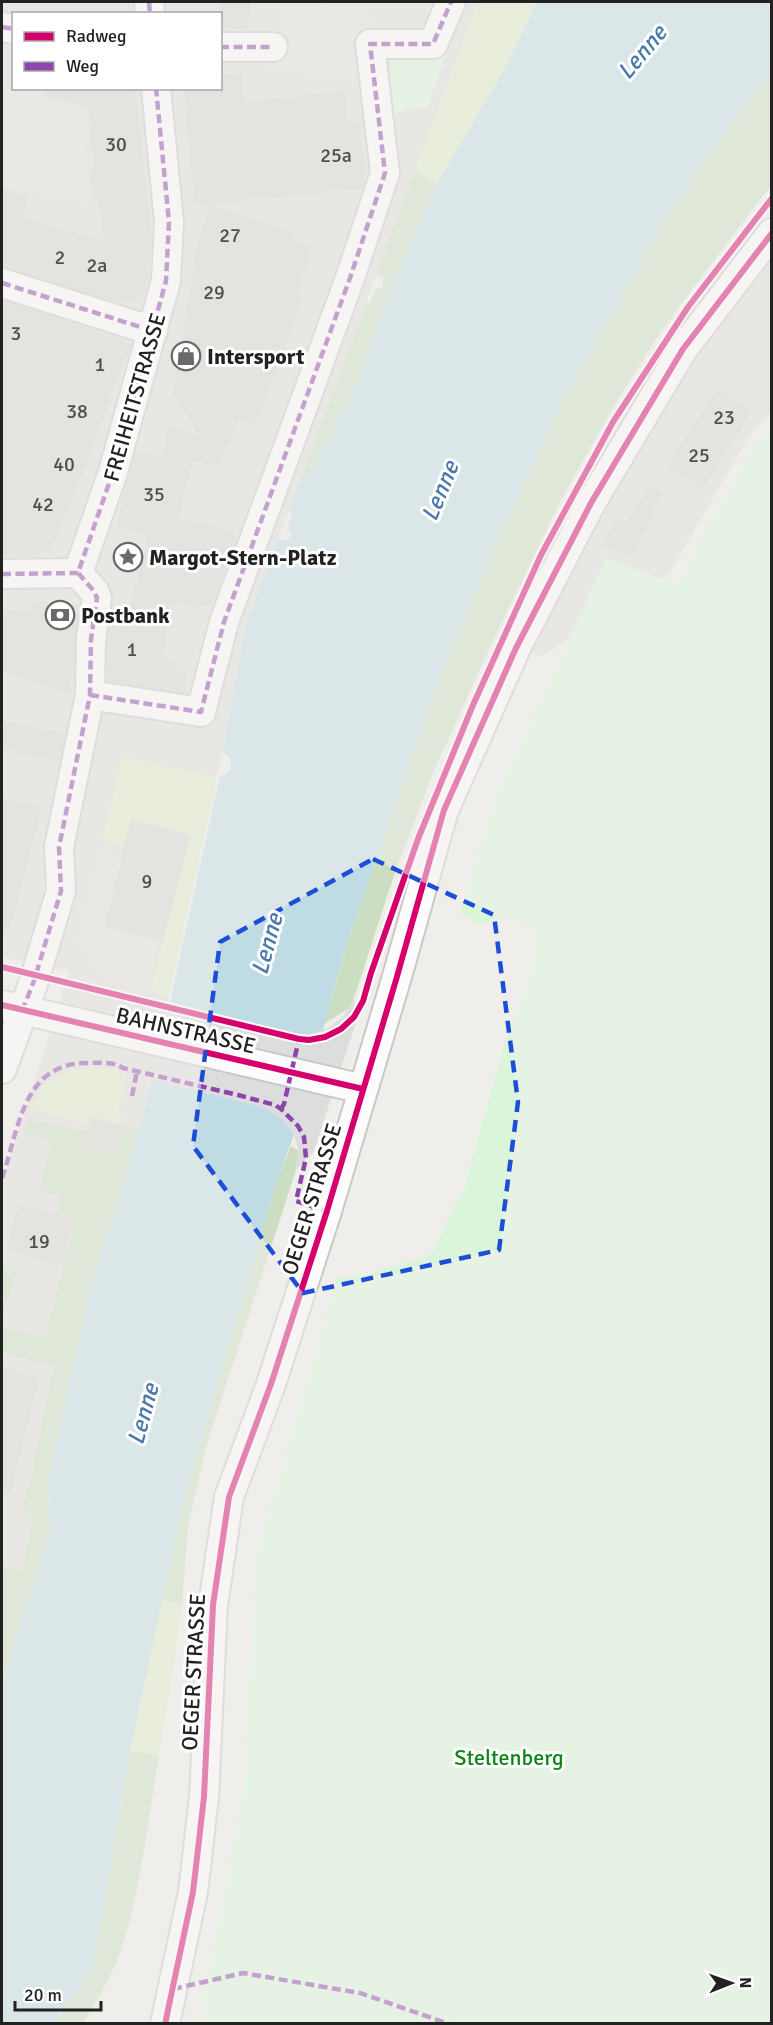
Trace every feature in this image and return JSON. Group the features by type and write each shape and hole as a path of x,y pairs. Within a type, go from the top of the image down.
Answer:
{"street":[{"path":"90,695 201,712 224,622 350,278 385,173 370,44 434,44 451,2"},
{"path":"222,47 273,46"},
{"name":"FREIHEITSTRASSE","path":"78,573 113,472 166,281 169,222 156,90"},
{"name":"OEGER STRASSE","path":"165,2024 193,1892 204,1797 213,1605 230,1497 272,1384 327,1211 400,968 444,810 516,648 591,503 683,349 771,233"},
{"path":"2,283 153,331"},
{"path":"2,574 78,573 94,591 97,598 91,639 90,695 59,847 61,891 34,981 12,1008 2,1069"},
{"name":"BAHNSTRASSE","path":"12,1008 363,1089"}],"highlighted area":[{"path":"373,859 494,915 518,1102 499,1250 303,1293 193,1146 220,942"}],"shaded area":[{"path":"2,2 478,2 246,625 217,777 139,1129 119,1199 2,1684 2,1185 69,971 2,957"},
{"path":"281,2 298,2 376,15 373,79 269,72"},
{"path":"3,82 12,84 12,90 41,90 81,98 91,205 2,187"},
{"path":"771,233 771,412 750,435 669,574 542,656 516,648 591,503"},
{"path":"100,849 120,855 103,927 160,942 145,991 103,981 76,941"}],"green space":[{"path":"478,2 537,2 506,66 437,184 415,170"},
{"path":"390,48 446,54 427,109 409,107 391,117"},
{"path":"771,70 771,185 654,342 609,414 561,500 491,645 433,773 395,872 354,998 349,1008 324,1024 356,914 433,694 495,546 562,402 671,208"},
{"path":"415,170 437,184 390,290 357,383 311,476 302,475 366,303 370,303 376,288 381,288 383,285 383,277 376,274"},
{"name":"Steltenberg","path":"771,429 771,2023 200,2023 243,1794 257,1553 337,1279 366,1275 431,1255 465,1186 504,1045 534,963 534,931 513,917 478,925 460,912 494,802 606,558 677,585 748,456"},
{"path":"122,757 217,777 168,997 150,992 191,835 131,818 123,847 102,840"},
{"path":"114,1069 127,1074 118,1114 126,1116 124,1125 89,1125 31,1109 42,1088 57,1076 77,1070"},
{"path":"27,1121 87,1132 84,1146 116,1155 124,1125 139,1129 91,1285 48,1482 50,1532 2,1684 2,1574 4,1566 22,1571 34,1515 22,1511 54,1366 2,1352 2,1327 45,1338 75,1221 56,1215 62,1196 39,1191 51,1142 24,1133"},
{"path":"291,1146 298,1150 296,1170 206,1447 188,1527 182,1605 162,1599 184,1498 276,1183"},
{"path":"2,1266 16,1272 2,1317"},
{"path":"162,1599 182,1605 159,1756 130,1751"},
{"path":"130,1751 159,1756 139,1879 128,1927 113,1969 83,2023 51,2024 81,1989 93,1968"}],"water":[{"name":"Lenne","path":"537,2 771,2 771,70 671,208 562,402 495,546 433,694 350,933 303,1104 276,1183 184,1498 130,1751 93,1968 81,1989 51,2023 2,2024 2,1684 50,1532 48,1482 91,1285 139,1129 170,1002 220,776 230,771 231,767 230,758 222,752 246,625 278,539 287,540 292,535 288,528 292,512 289,510 302,475 311,475 357,383 390,290 437,184 506,66"}],"pier":[{"path":"354,998 355,1025 314,1151 296,1170 298,1150 296,1140 289,1127 275,1114 261,1107 144,1078 163,1000 300,1034 311,1034 328,1028 344,1016"}],"building":[{"path":"220,2 251,2 247,30 222,27 222,12 220,12"},
{"path":"242,73 244,102 345,91 348,123 360,122 366,178 363,188 194,205 184,90 222,90 222,76"},
{"path":"46,90 135,90 152,239 145,296 133,303 109,300 2,267 2,187 28,197 22,218 103,241 99,199 93,193 90,170 94,169 88,108 45,96"},
{"path":"210,206 293,232 291,240 313,248 297,296 303,298 255,426 240,418 219,467 193,460 178,518 235,531 234,537 237,538 212,606 199,604 197,608 175,601 173,606 169,605 163,659 178,661 177,670 187,671 185,693 107,681 107,640 112,612 128,613 148,536 116,527 135,453 163,457 168,426 199,435 173,394 197,247"},
{"path":"2,300 131,345 52,548 28,557 2,556"},
{"path":"717,389 752,411 703,489 667,466"},
{"path":"649,486 663,493 633,557 602,546 616,518 626,523"},
{"path":"33,602 79,604 74,680 72,680 70,694 2,672 2,611 32,612"},
{"path":"2,721 65,734 60,761 2,749"},
{"path":"2,797 42,807 9,932 2,931"},
{"path":"131,820 190,836 163,941 105,927"},
{"path":"91,1117 124,1125 117,1155 83,1146"},
{"path":"19,1204 75,1220 62,1266 6,1250"},
{"path":"2,1366 39,1379 10,1495 2,1494"}],"marked path":[{"path":"149,2 150,12"},
{"path":"90,695 201,712 224,622 350,278 385,173 370,44 433,44 451,2"},
{"path":"2,27 12,29"},
{"path":"222,47 273,47"},
{"path":"22,1011 34,981 61,891 59,847 90,695 91,639 97,598 94,591 78,573 113,472 166,281 169,222 156,90"},
{"path":"2,283 153,331"},
{"path":"2,574 78,573"},
{"path":"281,1109 299,1039"},
{"path":"2,1178 19,1121 36,1087 49,1074 65,1066 105,1063 275,1105 298,1126 304,1137 306,1158 296,1201 327,1211"},
{"path":"132,1096 137,1071"},
{"path":"173,1989 243,1973 360,1993 449,2024"}],"cycle path":[{"path":"2,967 299,1039 325,1037 341,1029 354,1017 363,1001 418,839 473,705 541,555 613,422 688,307 772,198"},
{"path":"165,2024 193,1892 204,1797 213,1605 229,1497 271,1384 327,1211 444,810 516,648 591,503 683,349 772,233"},
{"path":"2,1005 363,1089"}],"place":[{"name":"Intersport","path":"186,356"},
{"name":"Margot-Stern-Platz","path":"128,557"},
{"name":"Postbank","path":"60,615"}]}
